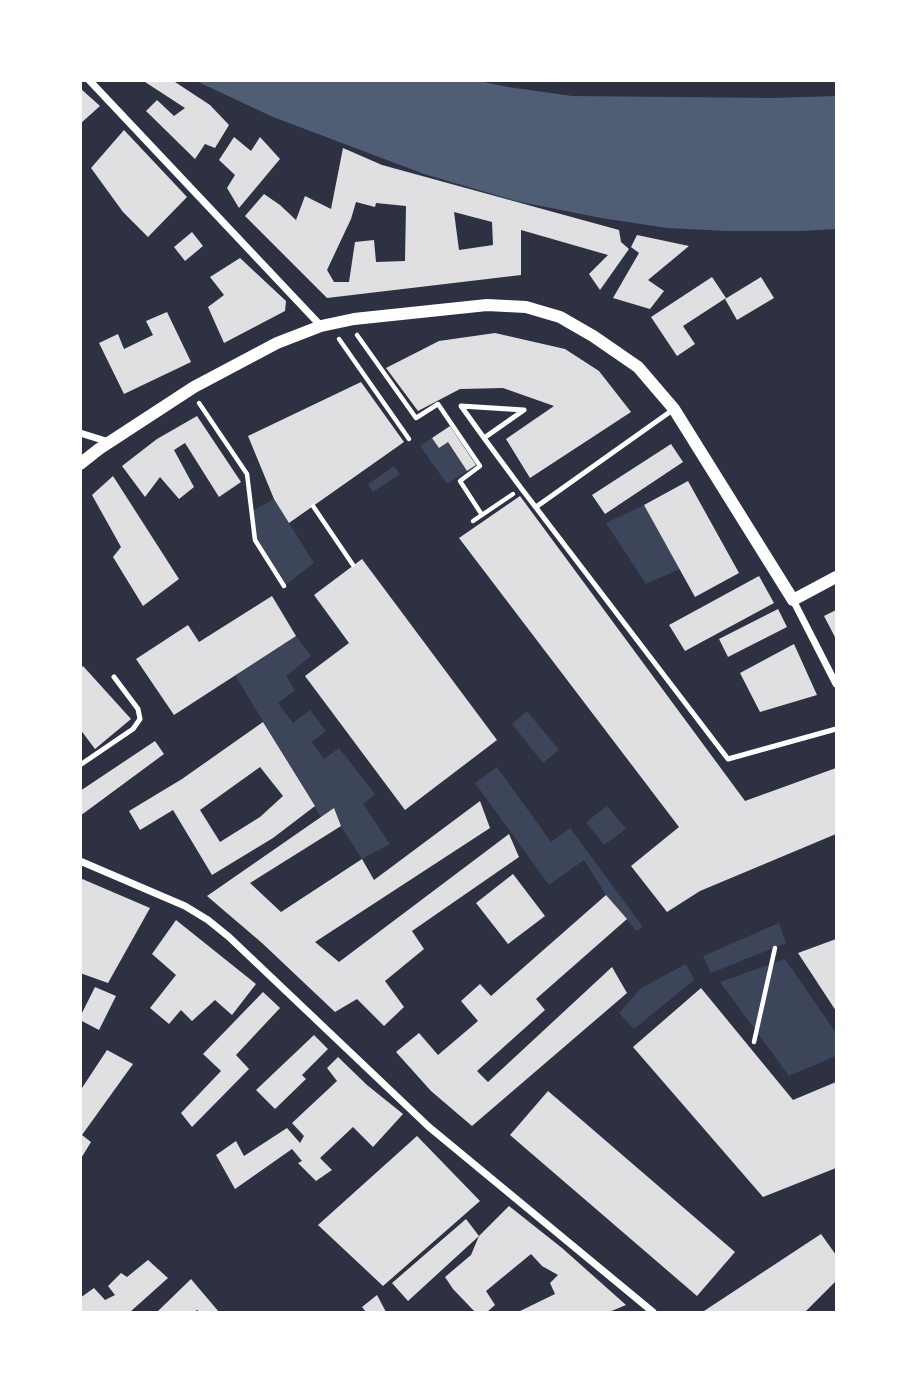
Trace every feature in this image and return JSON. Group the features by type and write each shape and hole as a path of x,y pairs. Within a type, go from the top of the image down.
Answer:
{"street":[{"path":"89,80 321,326"},
{"path":"80,464 194,387 277,343 321,326 354,319 487,305 526,307 560,317 638,367 674,409 793,600 836,684"},
{"path":"80,433 109,442"},
{"path":"793,600 836,577"},
{"path":"80,862 185,906 208,920 429,1127 653,1312"}],"lane":[{"path":"484,438 524,410 461,406 484,438 536,507 728,759 836,729"},
{"path":"536,507 674,409"},
{"path":"80,765 133,729 140,719 138,709 114,677"}],"path":[{"path":"352,328 416,418 438,404 480,466 460,481 482,515"},
{"path":"334,331 409,439"},
{"path":"199,403 247,474 255,540 284,586"},
{"path":"473,521 518,490"},
{"path":"313,506 354,565"},
{"path":"754,1042 775,948"}],"shaded area":[{"path":"196,81 479,81 572,96 836,96 836,229 726,231 667,228 516,201 424,174 273,117"},
{"path":"432,438 439,447 448,442 467,471 447,484 420,446"},
{"path":"394,466 400,474 373,492 368,484"},
{"path":"274,499 314,563 284,586 255,540 252,511"},
{"path":"644,505 680,569 646,584 606,523"},
{"path":"296,636 311,656 286,676 295,690 278,703 293,723 310,710 326,731 312,742 324,759 339,748 375,794 363,804 390,844 362,859 341,826 321,817 235,675"},
{"path":"527,711 559,750 543,763 512,724"},
{"path":"497,767 551,842 570,828 643,927 636,931 606,895 584,860 549,885 475,783"},
{"path":"607,806 626,829 604,845 586,822"},
{"path":"779,923 786,943 711,973 703,956"},
{"path":"785,959 836,1033 836,1056 789,1076 720,982"},
{"path":"686,964 694,980 634,1029 619,1013 641,988"}],"building":[{"path":"142,80 172,80 210,105 229,125 215,148 205,144 195,159 146,111 157,100 174,116 185,108"},
{"path":"80,88 100,106 80,124"},
{"path":"124,130 187,197 148,237 123,212 91,168"},
{"path":"234,137 251,151 260,137 280,159 239,208 227,188 235,175 219,160"},
{"path":"343,148 382,165 619,230 621,242 629,249 600,290 589,274 608,255 521,230 521,275 327,298 245,216 264,194 296,220 305,196 331,209","holes":["356,202 375,207 376,203 406,206 405,261 376,262 374,240 355,242 349,282 334,282 327,270","454,212 492,222 493,245 459,250"]},
{"path":"192,232 203,246 185,261 174,247"},
{"path":"637,235 689,246 648,280 664,291 650,309 613,298 639,253 631,247"},
{"path":"240,258 286,301 285,311 224,343 208,307 224,295 210,277"},
{"path":"712,277 726,298 683,326 695,344 677,356 651,317"},
{"path":"761,277 774,298 737,320 725,299"},
{"path":"167,312 191,362 124,394 99,343 118,334 124,349 153,335 146,321"},
{"path":"495,333 565,349 599,371 631,412 530,478 506,439 554,406 503,388 460,389 418,411 386,368 439,341"},
{"path":"361,382 404,442 289,523 274,499 248,436"},
{"path":"197,416 241,482 219,497 185,443 174,450 194,487 179,499 160,477 145,497 122,466 157,439"},
{"path":"450,426 476,465 467,471 448,442 439,448 432,438"},
{"path":"671,444 683,462 605,514 592,495"},
{"path":"113,476 179,579 143,606 113,557 121,547 92,495"},
{"path":"688,481 739,573 695,597 644,505"},
{"path":"520,496 745,801 836,768 836,834 700,891 667,912 631,866 679,827 459,538"},
{"path":"362,559 497,740 405,810 305,676 349,643 314,595"},
{"path":"759,576 774,603 685,651 669,625"},
{"path":"272,596 296,636 174,715 136,659 188,625 199,642"},
{"path":"778,609 787,627 728,657 719,639"},
{"path":"836,610 836,639 824,616"},
{"path":"794,644 817,695 760,712 740,673"},
{"path":"83,666 131,719 95,749 80,729 80,668"},
{"path":"263,722 315,806 273,838 212,875 173,810 140,830 129,811 182,779","holes":["260,767 283,796 260,817 220,842 200,810"]},
{"path":"155,741 164,754 80,816 80,791"},
{"path":"480,801 490,828 315,942 339,962 509,834 519,857 412,931 424,949 385,981 404,1007 384,1026 357,999 335,1012 262,943 207,896 334,808 341,826 250,883 281,912 362,859 374,880"},
{"path":"513,874 545,916 508,944 476,903"},
{"path":"80,878 150,908 108,983 80,973"},
{"path":"606,895 627,919 536,999 545,1010 477,1071 488,1082 612,967 627,993 472,1126 431,1091 396,1052 419,1033 438,1055 478,1021 461,1001 480,984 491,996"},
{"path":"176,920 256,984 232,1015 215,1000 192,1021 181,1010 169,1024 150,1008 176,975 152,954"},
{"path":"836,939 836,1011 798,953"},
{"path":"95,987 116,996 99,1030 80,1020"},
{"path":"701,988 793,1100 836,1082 836,1168 763,1197 633,1047"},
{"path":"263,992 280,1008 236,1055 249,1069 192,1127 181,1113 221,1071 203,1054"},
{"path":"314,1035 328,1049 302,1075 306,1079 275,1109 256,1090"},
{"path":"107,1050 133,1064 82,1135 91,1142 80,1160 80,1091"},
{"path":"338,1057 403,1114 373,1147 353,1127 320,1158 332,1170 316,1181 298,1163 302,1161 292,1149 235,1189 216,1155 236,1141 244,1156 287,1128 300,1143 304,1136 292,1123 337,1081 327,1068"},
{"path":"548,1091 735,1252 697,1296 510,1135"},
{"path":"417,1136 480,1201 383,1286 318,1225"},
{"path":"509,1206 562,1248 626,1305 609,1312 518,1312 555,1294 550,1283 558,1275 542,1266 531,1254 486,1291 495,1305 487,1312 475,1312 445,1277 471,1255 479,1236"},
{"path":"466,1219 479,1236 408,1301 392,1283"},
{"path":"821,1234 836,1255 836,1281 805,1312 704,1311"},
{"path":"148,1260 168,1278 130,1312 80,1312 80,1298 94,1288 105,1300 115,1295 108,1286 121,1273 127,1277"},
{"path":"191,1279 219,1312 157,1312"},
{"path":"377,1295 386,1312 366,1312 362,1307"}]}
